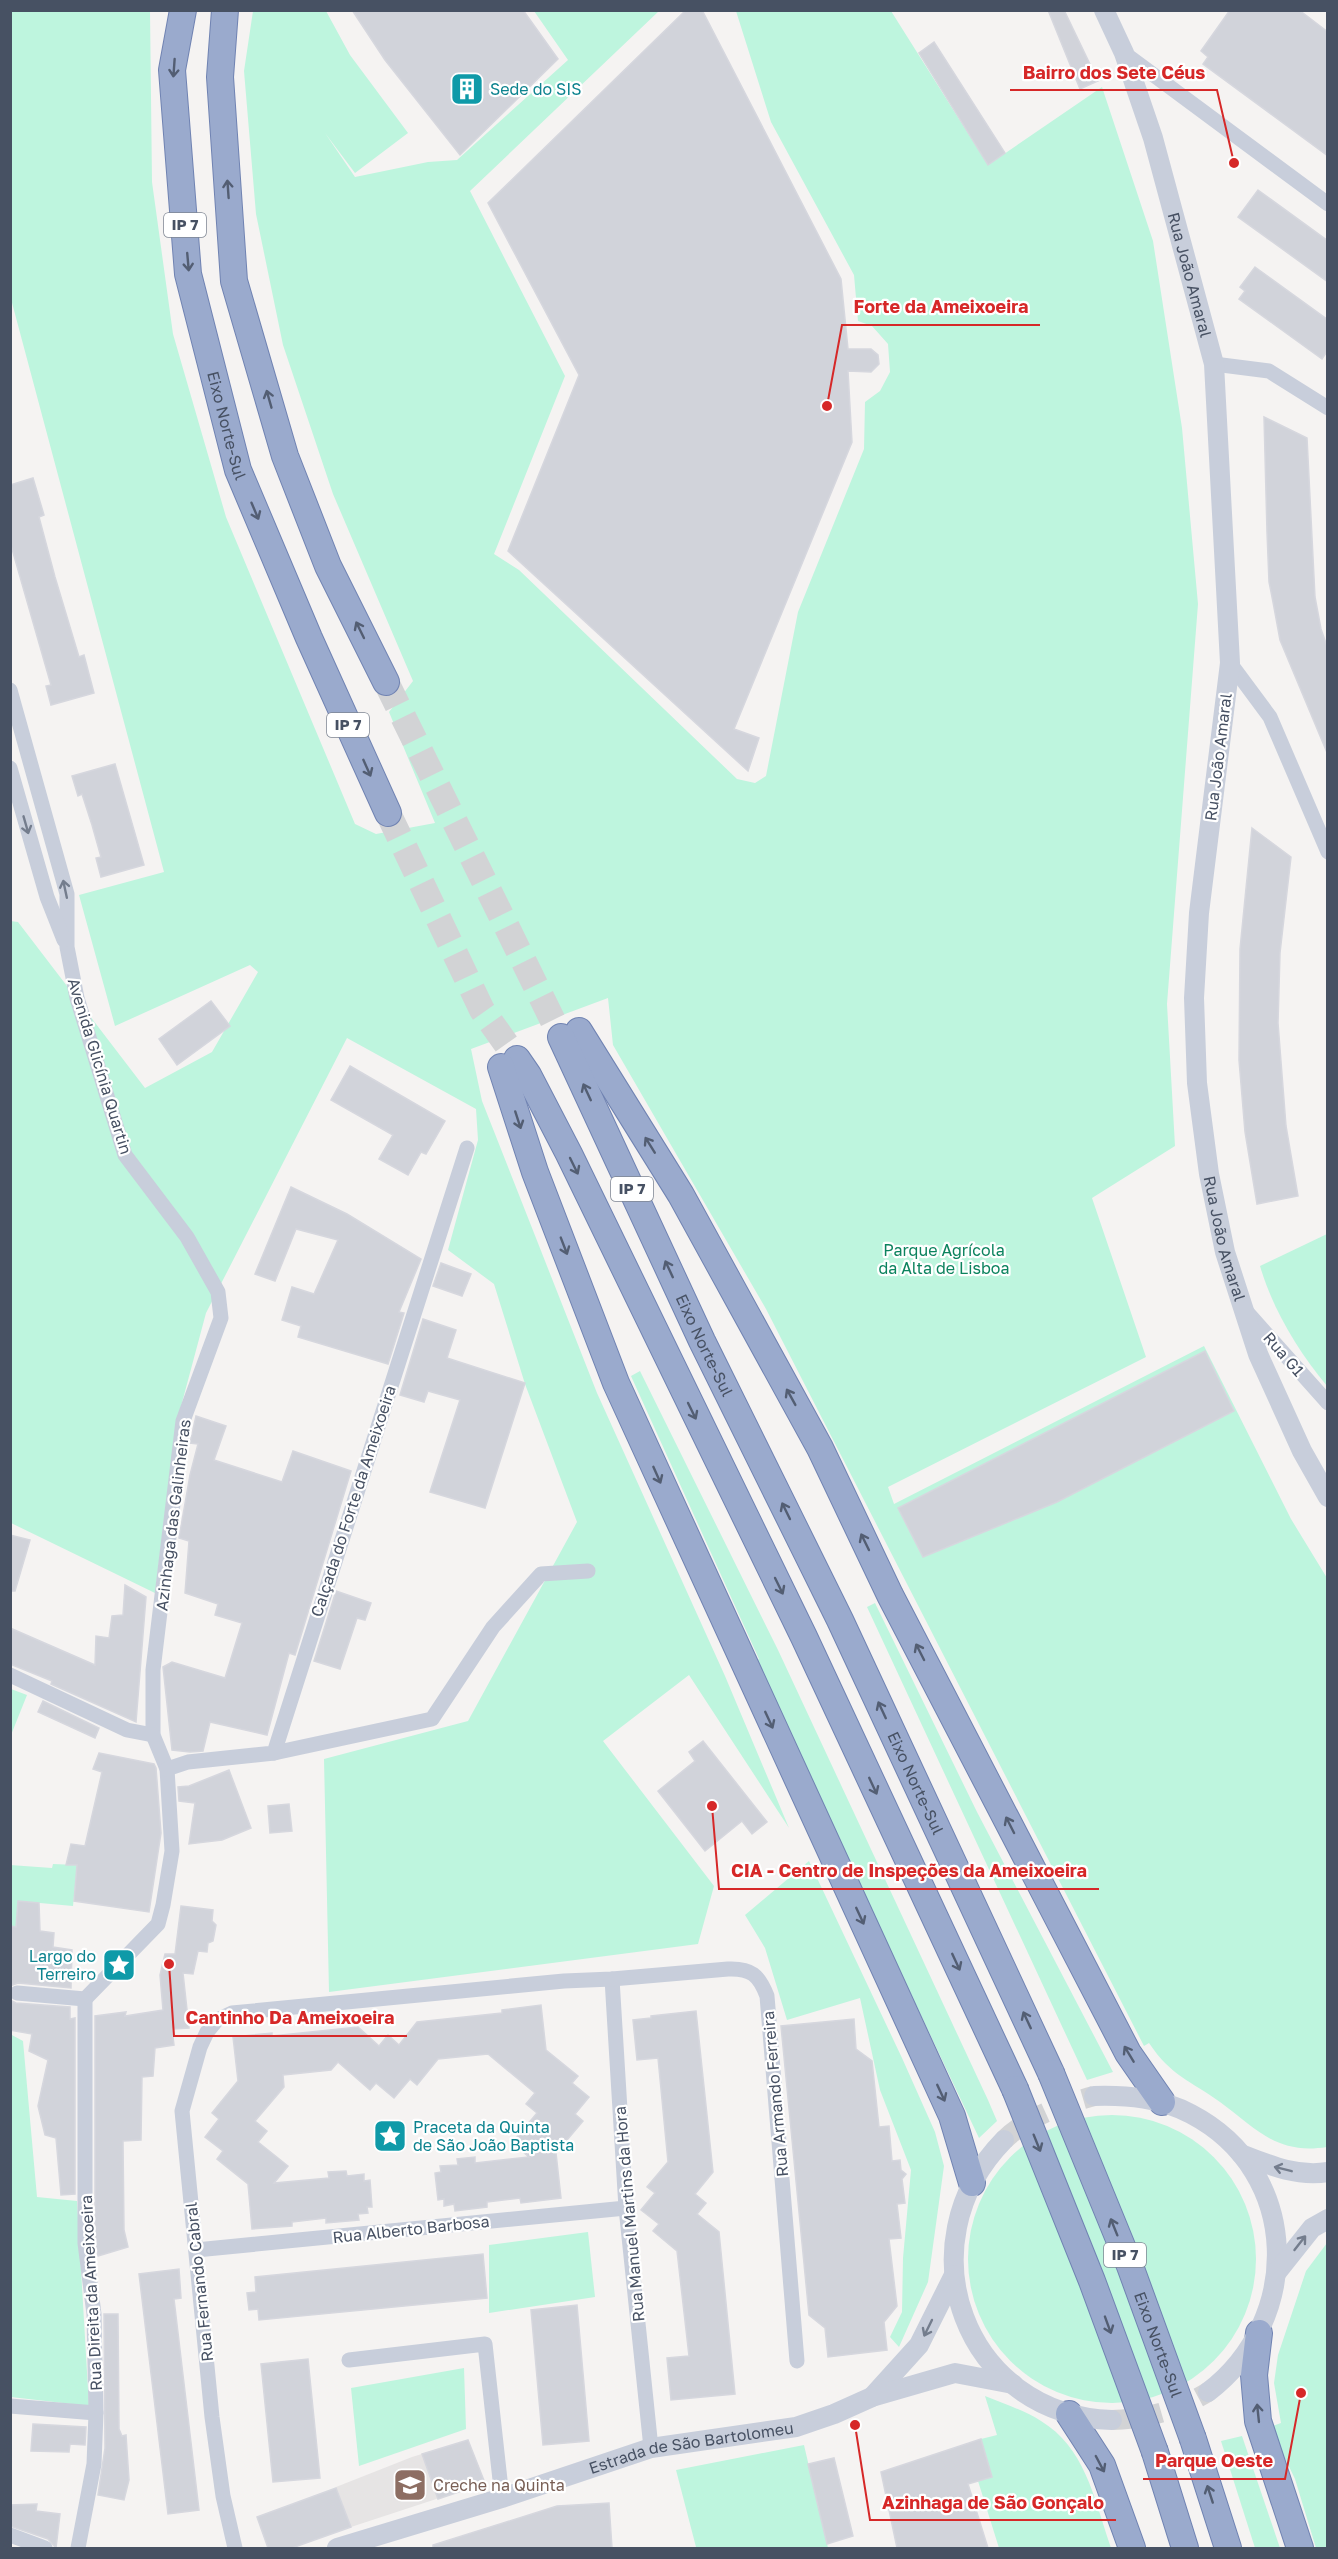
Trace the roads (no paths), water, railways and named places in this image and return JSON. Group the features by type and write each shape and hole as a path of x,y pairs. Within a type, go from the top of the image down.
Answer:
{"highway":[{"name":"Eixo Norte-Sul","path":"183,10 172,70 189,274 238,470 309,638 388,813"},
{"name":"IP 7","path":"225,10 220,77 234,280 285,456 328,566 386,682"},
{"path":"220,77 242,10"},
{"name":"Eixo Norte-Sul","path":"1162,2102 1128,2053 890,1595 820,1448 681,1195 570,1034 702,1341 840,1620 1052,2073 1130,2266 1193,2439 1228,2548"},
{"name":"IP 7","path":"972,2183 952,2116 744,1667 616,1383 535,1172 509,1063 528,1075 569,1154 666,1358 804,1637 1015,2089 1092,2281 1155,2452 1185,2548"},
{"path":"1259,2333 1254,2375 1258,2421 1300,2548"},
{"path":"1069,2414 1102,2465 1132,2548"}],"street":[{"name":"Rua João Amaral","path":"1104,10 1124,53 1153,138 1214,364 1230,663 1199,913 1194,998 1197,1083 1209,1174 1225,1252 1240,1304 1279,1404 1328,1497"},
{"path":"1124,53 1328,204"},
{"path":"1214,364 1269,371 1328,408"},
{"path":"1230,663 1270,717 1328,852"},
{"name":"Avenida Glicínia Quartin","path":"10,690 68,894 67,947"},
{"name":"Avenida Glicínia Quartin","path":"10,768 47,897 67,947 77,998 125,1155 188,1237"},
{"name":"Calçada do Forte da Ameixoeira","path":"274,1753 467,1148"},
{"name":"Azinhaga das Galinheiras","path":"167,1769 153,1735 153,1670 183,1421 221,1318 218,1292 188,1237"},
{"name":"Rua G1","path":"1240,1304 1328,1403"},
{"path":"17,1993 85,1999 158,1924 172,1851 167,1769 188,1762 274,1753 432,1719 494,1628 541,1574 588,1571"},
{"path":"10,1675 127,1730 153,1735"},
{"name":"Rua Armando Ferreira","path":"217,2020 232,2013 564,1981 740,1969 752,1973 761,1981 767,1995 797,2361"},
{"name":"Rua Manuel Martins da Hora","path":"612,1979 626,2208 651,2448"},
{"name":"Rua Direita da Ameixoeira","path":"78,2548 94,2464 96,2413 94,2314 85,2243 85,1999"},
{"name":"Rua Fernando Cabral","path":"217,2020 207,2032 200,2047 183,2111 212,2417 223,2496 235,2548"},
{"path":"1094,2096 1131,2096 1162,2102 1191,2114 1218,2131 1241,2154 1259,2180 1271,2209 1277,2240 1277,2272 1271,2304 1259,2333 1242,2360 1208,2391"},
{"path":"1005,2140 989,2156 972,2183 959,2212 954,2244 954,2276 960,2306 972,2336 990,2362 1013,2384 1040,2402 1069,2414 1112,2420"},
{"path":"1241,2154 1283,2171 1317,2174 1328,2172"},
{"name":"Rua Alberto Barbosa","path":"196,2250 626,2208"},
{"path":"1277,2272 1312,2228 1328,2219"},
{"name":"Estrada de São Bartolomeu","path":"872,2397 920,2345 954,2276"},
{"path":"349,2360 485,2344 502,2498"},
{"name":"Estrada de São Bartolomeu","path":"337,2548 502,2498 651,2448 796,2427 834,2414 872,2397 955,2373 1013,2384"},
{"path":"10,2406 96,2413"},
{"path":"10,2535 45,2548"}],"tunnel":[{"path":"386,682 561,1037"},
{"path":"388,813 482,1010 517,1059"},
{"path":"1004,2140 1024,2124 1046,2112 1094,2096"},
{"path":"1112,2420 1138,2418 1162,2412 1185,2404 1208,2392"}],"place":[{"name":"Sede do SIS","path":"467,89"},
{"name":"Bairro dos Sete Céus","path":"1234,163"},
{"name":"Forte da Ameixoeira","path":"827,406"},
{"name":"CIA - Centro de Inspeções da Ameixoeira","path":"712,1806"},
{"name":"Cantinho Da Ameixoeira","path":"169,1964"},
{"name":"Largo do Terreiro","path":"119,1965"},
{"name":"Praceta da Quinta de São João Baptista","path":"390,2136"},
{"name":"Parque Oeste","path":"1301,2393"},
{"name":"Azinhaga de São Gonçalo","path":"855,2425"},
{"name":"Creche na Quinta","path":"410,2485"}],"park label":[{"name":"Parque Agrícola da Alta de Lisboa","path":"944,1259"}]}
